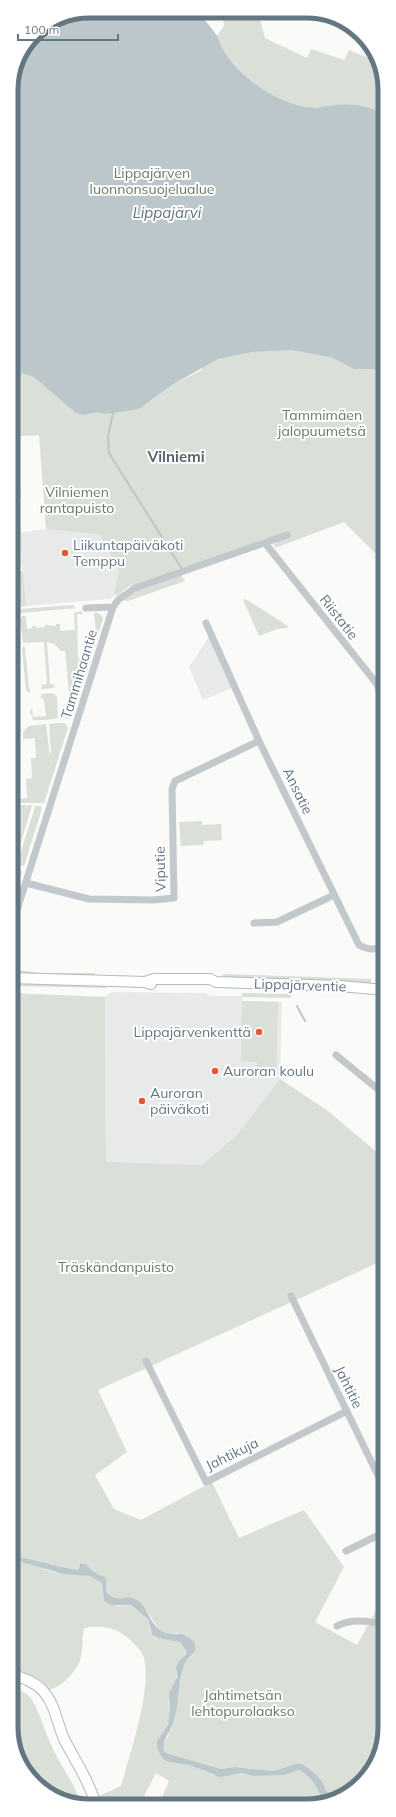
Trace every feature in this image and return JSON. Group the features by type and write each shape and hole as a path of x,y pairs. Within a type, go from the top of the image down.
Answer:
{"main road":[{"name":"Lippajärventie","path":"18,978 145,982 158,979 210,979 216,982 340,986 378,989"},
{"path":"18,1676 28,1679 43,1691 49,1699 54,1708 65,1741 85,1775 94,1799"}],"street":[{"name":"Tammihaantie","path":"18,908 113,607 118,600 135,588 287,535"},
{"name":"Riistatie","path":"265,543 377,684 378,688"},
{"path":"86,608 113,607"},
{"name":"Ansatie","path":"206,623 259,741 359,944 367,949 378,949"},
{"name":"Viputie","path":"26,883 88,899 153,900 174,898 172,789 176,781 259,741"},
{"path":"254,923 277,922 334,895"},
{"path":"336,1055 378,1089"},
{"name":"Jahtitie","path":"291,1296 378,1475"},
{"name":"Jahtikuja","path":"146,1361 206,1482 347,1411"},
{"path":"346,1552 378,1536"},
{"path":"337,1626 350,1621 378,1624"}],"shaded area":[{"name":"Liikuntapäiväkoti Temppu","path":"46,529 100,535 119,571 114,596 110,599 26,606 18,533"},
{"path":"209,637 232,688 203,700 189,667"},
{"name":"Auroran koulu","path":"112,992 206,993 211,996 242,996 242,1001 282,1002 280,1079 236,1136 202,1165 106,1163 105,997"}],"green space":[{"name":"Lippajärvi","path":"90,18 203,18 217,36 224,26 223,18 259,18 265,38 307,58 311,49 344,60 349,50 371,59 376,71 378,90 378,556 344,522 275,548 274,544 278,541 271,537 128,587 117,596 114,594 119,571 100,535 46,529 39,435 18,436 18,85 23,62 39,39 58,25 71,20","holes":["208,314 202,370 172,385 145,405"]},
{"path":"18,466 19,466 21,498 18,498"},
{"path":"18,571 23,571 26,606 18,607"},
{"path":"181,575 185,581 128,601 122,600 132,592"},
{"path":"246,599 288,626 287,628 277,629 259,636 243,600"},
{"path":"73,605 76,608 20,613 20,609"},
{"path":"81,611 83,614 77,614 78,658 88,658 90,663 71,718 67,719 63,716 69,692 65,651 61,651 54,644 47,642 50,684 55,685 53,688 42,689 41,685 47,684 44,642 23,643 20,620 22,616 26,616 27,629 32,628 32,626 36,626 37,628 45,627 45,625 56,626 56,624 60,624 60,631 75,630 74,613"},
{"path":"96,612 101,615 103,619 92,654 90,633 96,632 94,614"},
{"path":"23,647 25,647 29,689 31,689 29,693 26,690"},
{"path":"52,693 57,696 58,718 33,720 30,712 32,708 33,717 46,716 44,700 40,697 42,694"},
{"path":"65,723 68,728 44,803 18,803 18,799 27,798 26,779 32,778 31,758 36,758 35,738 23,739 23,732 29,726 46,724 50,756 49,724"},
{"path":"18,727 21,729 18,741"},
{"path":"18,805 32,805 18,853"},
{"path":"41,806 42,808 24,866 18,864 18,861 35,807"},
{"path":"202,821 202,825 221,824 222,840 204,841 203,845 181,846 179,822"},
{"path":"18,870 22,872 18,884"},
{"path":"18,970 39,973 95,973 93,977 38,976 18,974"},
{"path":"223,974 371,979 371,983 228,979 223,978"},
{"path":"18,981 106,985 107,988 18,986"},
{"path":"18,993 105,997 106,1162 202,1165 236,1136 280,1079 328,1111 378,1153 378,1262 98,1390 127,1452 95,1475 114,1509 141,1520 212,1482 239,1538 304,1510 344,1567 315,1622 357,1645 378,1607 378,1732 373,1755 366,1767 350,1784 332,1794 326,1791 322,1781 304,1765 298,1763 274,1771 234,1767 221,1769 166,1753 163,1746 173,1726 184,1663 194,1654 196,1645 178,1633 168,1633 159,1630 147,1611 136,1599 118,1599 106,1592 105,1578 97,1574 86,1564 80,1563 79,1569 76,1570 51,1564 43,1569 62,1574 94,1577 102,1583 104,1601 117,1606 131,1605 148,1619 150,1631 154,1637 176,1640 183,1644 186,1650 186,1653 176,1666 175,1684 170,1693 169,1700 169,1723 166,1730 158,1739 169,1762 189,1765 213,1775 232,1775 242,1773 253,1776 278,1775 299,1770 308,1776 321,1797 306,1799 161,1799 169,1781 156,1773 144,1796 148,1799 100,1799 99,1796 121,1786 143,1704 146,1671 144,1658 137,1646 117,1631 101,1627 84,1628 81,1657 73,1673 59,1685 49,1690 41,1681 18,1672"},
{"path":"242,993 292,995 290,998 242,997"},
{"name":"Lippajärvenkenttä","path":"242,1001 278,1002 276,1074 256,1074 257,1062 241,1061"},
{"path":"18,1689 28,1695 35,1705 53,1748 79,1798 76,1798 58,1792 50,1787 39,1778 25,1759 20,1746 18,1727"}],"water":[{"name":"Lippajärvi","path":"90,18 203,18 217,36 232,63 252,82 276,97 289,103 314,108 358,105 378,112 378,370 354,369 331,357 291,350 251,352 218,359 172,385 139,409 104,414 97,412 84,415 75,412 34,377 18,372 18,85 20,71 25,58 33,46 46,33 58,25 71,20"},
{"path":"18,1556 76,1570 79,1569 80,1563 86,1564 97,1574 105,1578 106,1592 111,1596 119,1599 135,1599 143,1605 153,1623 160,1630 168,1633 184,1635 194,1642 195,1650 184,1665 175,1717 164,1743 164,1750 166,1753 221,1769 234,1767 274,1771 298,1763 304,1765 315,1774 322,1781 326,1791 332,1794 321,1797 308,1776 299,1770 284,1775 253,1776 242,1773 220,1777 189,1765 169,1762 163,1759 157,1748 157,1741 168,1725 170,1710 169,1694 177,1677 176,1666 186,1654 186,1650 180,1642 158,1638 152,1635 148,1619 131,1605 111,1605 104,1601 102,1583 90,1576 63,1574 18,1561"}],"waterway":[{"path":"113,413 108,437 109,453 182,569"},
{"path":"297,1006 305,1021"}],"place":[{"name":"Liikuntapäiväkoti Temppu","path":"65,553"},
{"name":"Lippajärvenkenttä","path":"259,1032"},
{"name":"Auroran koulu","path":"215,1071"},
{"name":"Auroran päiväkoti","path":"142,1101"}],"district":[{"name":"Vilniemi","path":"176,457"}],"park label":[{"name":"Lippajärven luonnonsuojelualue","path":"152,182"},
{"name":"Tammimäen jalopuumetsä","path":"322,424"},
{"name":"Vilniemen rantapuisto","path":"77,500"},
{"name":"Träskändanpuisto","path":"116,1267"},
{"name":"Jahtimetsän lehtopurolaakso","path":"243,1704"}]}
